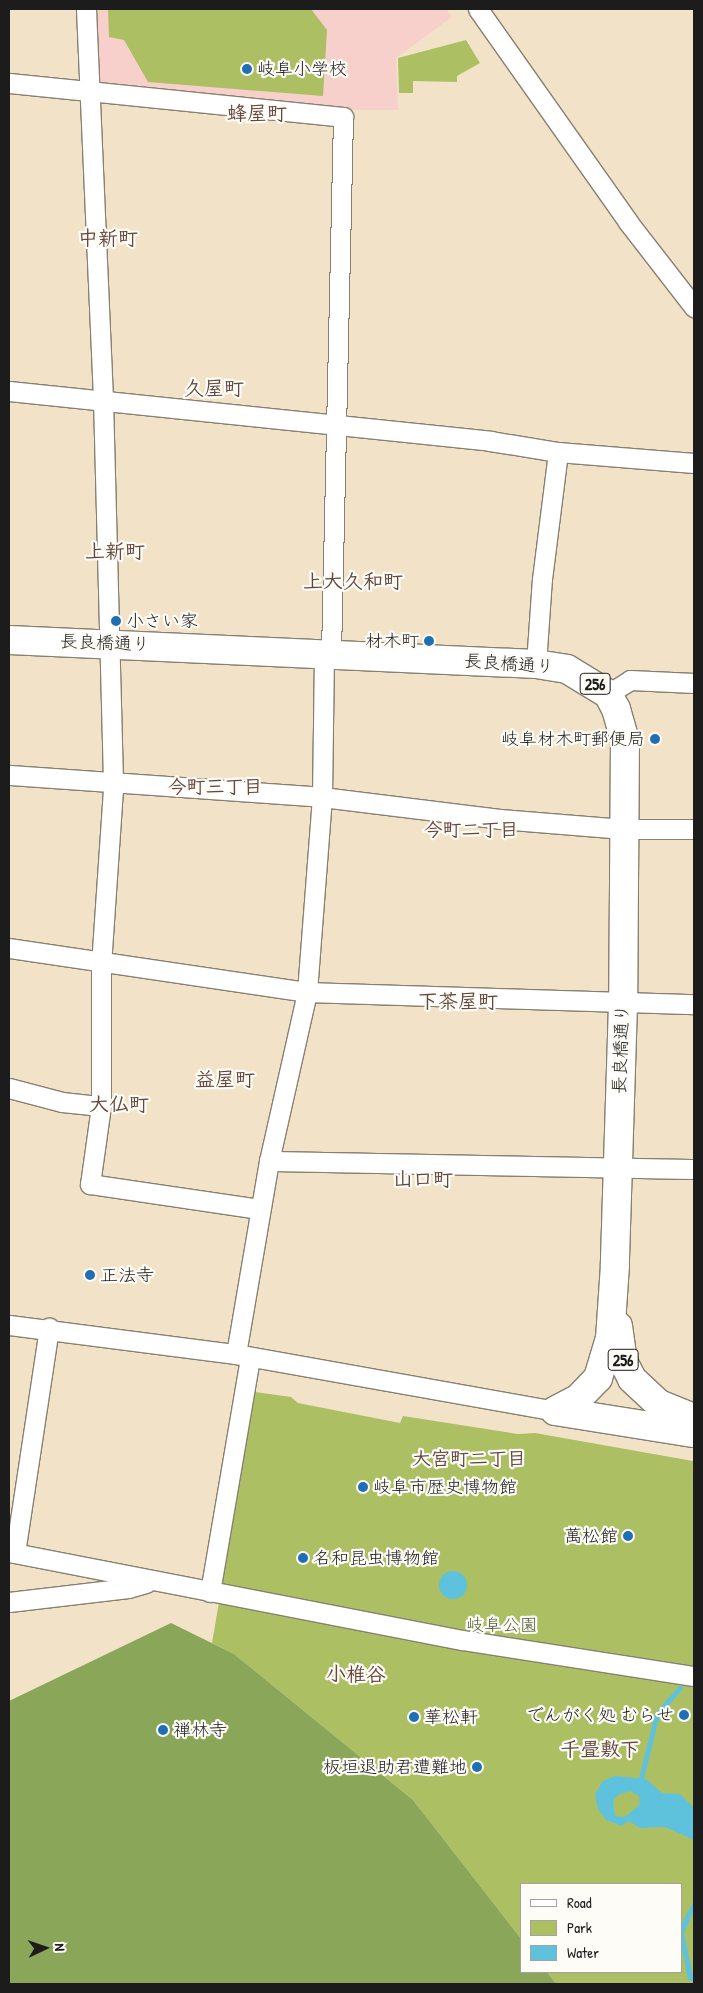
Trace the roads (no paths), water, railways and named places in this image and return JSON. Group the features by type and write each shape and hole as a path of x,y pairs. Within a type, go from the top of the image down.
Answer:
{"highway":[{"name":"長良橋通り","path":"9,640 108,643 536,664 567,669 608,694 616,709 625,740 623,1004 615,1265 619,1341 623,1362 632,1379 659,1404 694,1418"},
{"name":"長良橋通り","path":"555,1411 579,1398 598,1378 604,1364 615,1265"},
{"path":"555,1411 694,1433"}],"street":[{"path":"86,9 91,89 103,399 112,780 100,963 101,1106 90,1184 260,1209"},
{"path":"478,9 628,222 694,307"},
{"path":"9,83 91,89 343,117 328,654 322,797 307,992 260,1209 243,1356 210,1592"},
{"path":"9,391 103,399 334,426 490,440 558,452 694,463"},
{"path":"536,664 542,579 558,452"},
{"path":"608,694 630,680 694,683"},
{"path":"9,775 112,780 322,797 500,819 624,829 694,829"},
{"path":"9,948 100,963 307,992 623,1004 694,1004"},
{"path":"9,1088 62,1102 101,1106"},
{"path":"269,1161 694,1169"},
{"path":"9,1324 243,1356 555,1411"},
{"path":"49,1328 12,1553 463,1640 694,1676"},
{"path":"9,1602 128,1588 150,1581"}],"water":[{"path":"453,1571 463,1575 467,1585 463,1595 453,1599 443,1595 439,1585 443,1575"},
{"path":"615,1776 646,1779 662,1793 680,1794 694,1808 694,1840 665,1827 640,1828 629,1821 622,1826 606,1820 598,1809 595,1794 603,1781","holes":["630,1791 639,1796 640,1804 625,1817 615,1816 613,1801 618,1795"]},
{"path":"694,1900 694,1910 684,1933 694,1981 688,1980 683,1953 683,1921"}],"waterway":[{"path":"641,1778 657,1714 680,1688"}],"place":[{"name":"岐阜小学校","path":"247,69"},
{"name":"小さい家","path":"116,621"},
{"name":"材木町","path":"429,641"},
{"name":"岐阜材木町郵便局","path":"655,739"},
{"name":"正法寺","path":"90,1275"},
{"name":"岐阜市歴史博物館","path":"363,1487"},
{"name":"萬松館","path":"628,1536"},
{"name":"名和昆虫博物館","path":"303,1558"},
{"name":"でんがく処 むらせ","path":"684,1715"},
{"name":"華松軒","path":"414,1717"},
{"name":"禅林寺","path":"163,1730"},
{"name":"板垣退助君遭難地","path":"477,1767"}],"district":[{"name":"蜂屋町","path":"257,112"},
{"name":"中新町","path":"108,237"},
{"name":"久屋町","path":"214,387"},
{"name":"上新町","path":"115,550"},
{"name":"上大久和町","path":"353,580"},
{"name":"今町三丁目","path":"215,787"},
{"name":"今町二丁目","path":"471,830"},
{"name":"下茶屋町","path":"458,1000"},
{"name":"益屋町","path":"225,1078"},
{"name":"大仏町","path":"119,1103"},
{"name":"山口町","path":"423,1178"},
{"name":"大宮町二丁目","path":"469,1459"},
{"name":"小椎谷","path":"356,1673"},
{"name":"千畳敷下","path":"600,1748"}],"park label":[{"name":"岐阜公園","path":"502,1625"}]}
